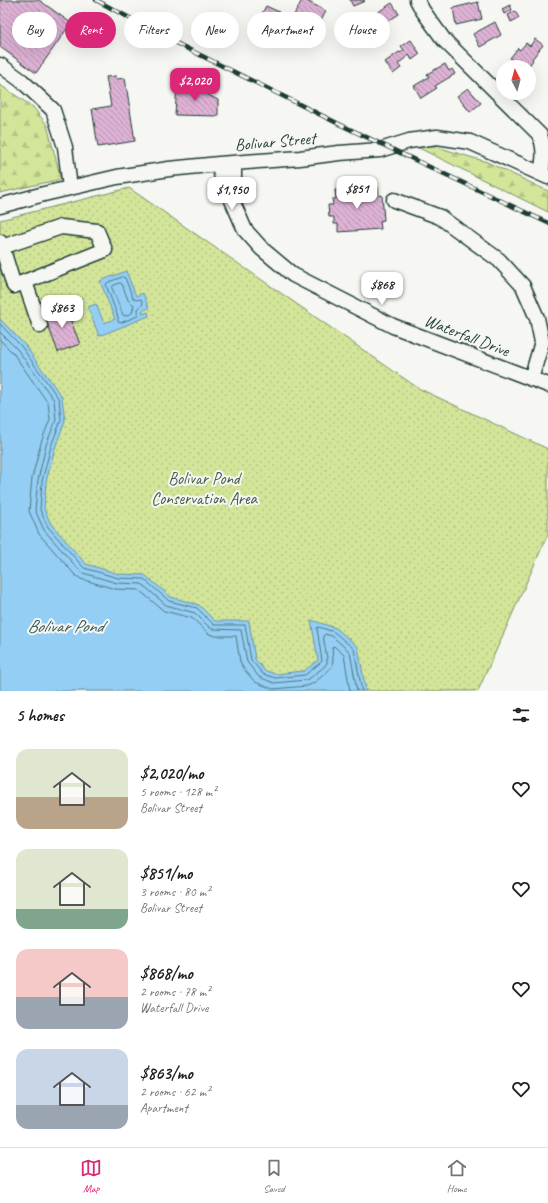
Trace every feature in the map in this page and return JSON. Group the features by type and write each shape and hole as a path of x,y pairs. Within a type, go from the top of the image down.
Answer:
{"street":[{"path":"417,0 444,40 540,135 544,147 545,175"},
{"path":"0,65 22,81 53,110 65,147 70,188"},
{"name":"Bolivar Street","path":"0,206 117,177 169,169 380,150 409,141 437,137 470,142 545,175"},
{"path":"231,198 234,192 234,163"},
{"name":"Waterfall Drive","path":"219,164 225,193 231,198 245,230 262,249 293,274 393,326 548,385"},
{"path":"394,200 440,217 499,260 523,286 537,318 545,342 531,379"},
{"path":"61,227 96,231 105,250 14,286 1,244 61,227"},
{"path":"25,282 40,326"}],"green space":[{"path":"0,85 33,107 47,125 61,179 0,193"},
{"path":"417,147 437,147 487,162 548,191 548,212"},
{"name":"Bolivar Pond Conservation Area","path":"129,188 418,388 548,449 548,534 478,691 0,691 0,220"}],"water":[{"path":"126,271 136,296 143,293 149,308 142,311 143,314 148,312 149,316 99,336 88,307 96,304 104,323 115,319 100,281"},
{"name":"Bolivar Pond","path":"0,319 24,344 62,397 65,421 55,448 46,482 44,509 51,524 86,564 119,574 145,575 171,597 199,605 215,621 249,621 255,659 264,670 275,674 304,671 318,660 311,620 336,628 358,647 366,691 0,691"}],"building":[{"path":"0,0 39,0 56,12 12,12 12,48 54,48 36,73 0,47"},
{"path":"302,0 305,0 326,11 326,12 296,12"},
{"path":"350,0 364,0 365,1 353,6"},
{"path":"478,2 482,19 456,25 453,8"},
{"path":"392,3 399,14 390,20 390,12 378,12"},
{"path":"510,5 512,10 504,14 502,9"},
{"path":"266,6 279,12 263,12"},
{"path":"515,11 519,18 511,22 508,15"},
{"path":"57,13 65,19 65,32 57,43"},
{"path":"495,22 501,35 480,47 473,34"},
{"path":"535,39 543,45 532,59 533,60 512,60 510,58 518,48 520,50 526,43 530,46"},
{"path":"411,40 420,54 412,60 409,55 398,64 401,68 393,74 385,62 404,50 401,46"},
{"path":"445,64 449,71 452,69 455,74 435,86 437,88 421,98 414,86 429,77 427,74"},
{"path":"116,76 117,79 125,78 135,141 98,147 92,109 111,106 106,77"},
{"path":"177,84 187,84 218,100 218,116 175,115"},
{"path":"468,88 481,103 470,112 457,96"},
{"path":"378,187 379,196 382,195 384,220 380,221 381,229 338,232 338,224 334,224 334,217 329,217 328,205 333,205 332,199 336,199 335,190"},
{"path":"65,306 80,344 58,352 44,315"}],"railway":[{"path":"96,0 178,44 341,125 548,223"}]}
